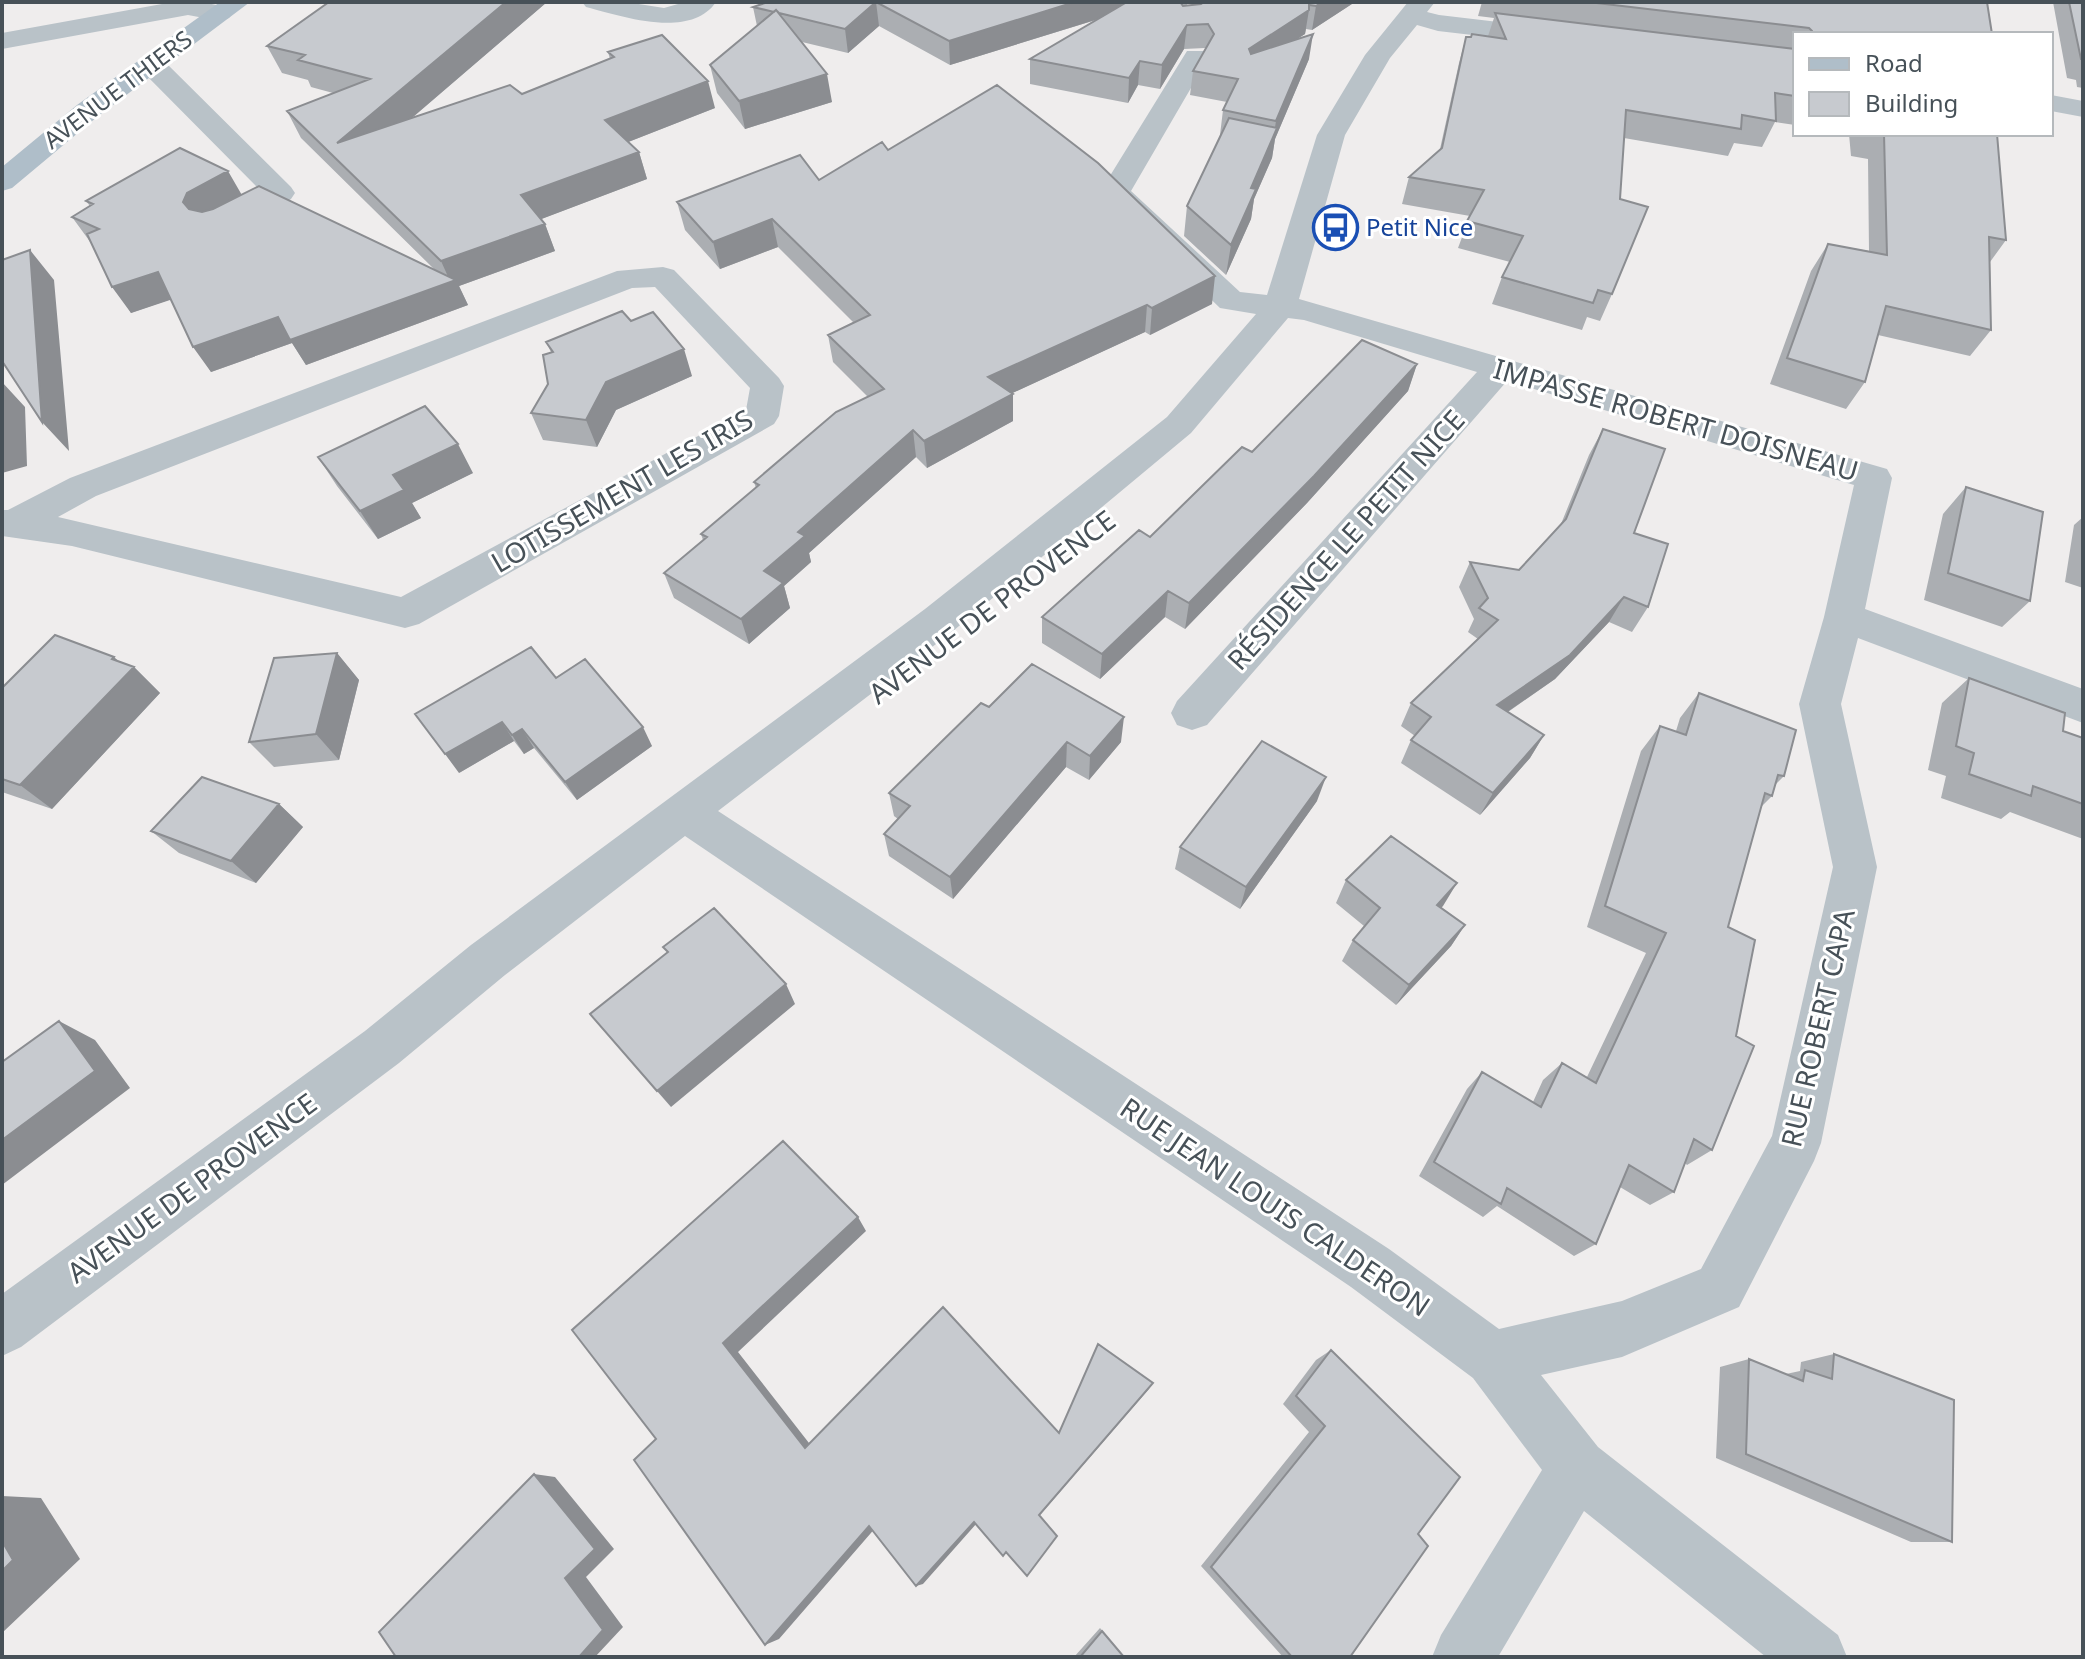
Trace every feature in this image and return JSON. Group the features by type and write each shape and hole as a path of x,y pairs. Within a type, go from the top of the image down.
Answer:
{"main road":[{"name":"AVENUE THIERS","path":"2,182 87,111 229,8"}],"street":[{"path":"595,2 667,18 694,9 703,2"},
{"path":"11,32 188,7 229,8"},
{"name":"AVENUE DE PROVENCE","path":"2,1328 382,1047 520,968 697,819 1101,528 1213,421 1293,308 1315,296 1360,136 1408,58 1431,10 1577,40"},
{"path":"175,46 197,69"},
{"name":"IMPASSE ROBERT DOISNEAU","path":"1196,57 1115,192 1231,301 1293,308 1874,478 1844,617"},
{"path":"151,64 280,193 217,226"},
{"path":"2053,103 2083,109"},
{"name":"LOTISSEMENT LES IRIS","path":"663,277 767,386 762,416 405,613 72,532 9,523 83,487 628,278 663,277"},
{"name":"RÉSIDENCE LE PETIT NICE","path":"1192,713 1499,368"},
{"path":"1844,617 2083,706"},
{"name":"RUE ROBERT CAPA","path":"1493,1358 1622,1329 1720,1288 1796,1143 1855,867 1820,704 1844,617"},
{"name":"RUE JEAN LOUIS CALDERON","path":"697,819 1370,1268 1493,1358 1577,1468 1816,1657"},
{"path":"1463,1657 1577,1468"}],"building":[{"path":"329,2 506,2 337,143 510,85 522,94 614,57 608,52 662,35 708,81 605,120 639,152 521,195 545,224 441,261 287,111 370,79 298,60 305,55 267,46"},
{"path":"768,2 876,2 845,29 776,10 753,7"},
{"path":"876,2 1075,2 949,41"},
{"path":"1127,2 1180,2 1183,6 1204,2 1322,2 1316,6 1309,5 1309,10 1249,49 1251,54 1313,34 1276,121 1223,110 1238,79 1193,71 1214,34 1208,24 1187,25 1162,65 1140,61 1129,78 1030,59"},
{"path":"1588,2 1987,2 1992,32 1812,32 1809,28"},
{"path":"2069,2 2083,2 2083,59 2081,59"},
{"path":"776,10 827,74 739,101 710,65"},
{"path":"1495,13 1793,49 1793,96 1775,93 1776,121 1742,115 1741,129 1626,110 1620,199 1648,207 1612,294 1598,290 1593,303 1502,277 1523,236 1467,221 1484,190 1409,177 1442,148 1466,37 1472,34 1506,39"},
{"path":"997,85 1098,163 1215,276 1152,308 1147,305 988,377 1013,394 924,441 913,430 798,532 805,536 764,571 783,583 741,619 664,573 707,537 701,534 759,485 754,482 836,412 884,389 828,335 870,315 772,219 713,242 677,202 800,155 819,180 882,142 888,150"},
{"path":"1229,118 1277,128 1251,188 1256,189 1231,245 1187,206"},
{"path":"1884,136 1997,136 2006,240 1989,237 1991,330 1886,306 1865,382 1787,358 1828,244 1887,255"},
{"path":"180,148 228,171 187,193 183,202 189,209 202,212 213,209 259,186 456,280 290,340 278,317 193,347 158,272 112,287 87,234 99,229 72,217 93,204 86,201"},
{"path":"30,250 42,422 2,361 2,260"},
{"path":"622,311 631,321 653,312 684,349 606,382 586,420 531,413 548,384 543,355 553,352 546,342"},
{"path":"1362,340 1417,364 1314,476 1189,603 1168,591 1102,654 1042,617 1139,530 1150,537 1242,447 1252,452"},
{"path":"425,406 458,444 393,475 404,490 360,511 318,457"},
{"path":"1603,429 1665,449 1634,533 1668,544 1648,607 1624,597 1570,655 1497,705 1544,735 1493,793 1411,740 1431,717 1411,703 1498,620 1479,608 1488,598 1470,562 1519,570 1566,519"},
{"path":"1966,487 2043,512 2030,601 1948,573"},
{"path":"55,635 134,667 20,785 2,779 2,688"},
{"path":"531,647 556,678 585,659 643,727 565,782 522,729 512,735 502,722 445,754 415,714"},
{"path":"337,653 316,734 249,742 274,658"},
{"path":"1032,664 1124,717 1090,756 1067,742 950,877 884,834 910,806 889,793 981,703 989,707"},
{"path":"1969,678 2065,713 2063,731 2083,738 2083,804 2033,786 2031,796 1969,774 1974,753 1956,746"},
{"path":"1699,693 1796,730 1784,776 1778,775 1772,796 1765,793 1728,927 1755,940 1736,1036 1754,1046 1712,1150 1694,1139 1674,1192 1629,1165 1596,1244 1507,1188 1501,1204 1434,1162 1482,1072 1541,1107 1562,1063 1596,1083 1666,933 1605,906 1660,726 1686,735"},
{"path":"1262,741 1326,777 1246,887 1180,847"},
{"path":"202,777 279,804 231,861 151,831"},
{"path":"1391,836 1457,883 1437,905 1465,925 1409,985 1353,940 1380,908 1346,880"},
{"path":"714,908 786,984 657,1091 590,1014 668,952 663,947"},
{"path":"59,1021 95,1071 2,1140 2,1062"},
{"path":"783,1141 858,1217 723,1343 805,1448 943,1307 1059,1433 1098,1344 1153,1383 1039,1515 1057,1536 1027,1576 1006,1552 1003,1556 974,1522 916,1586 869,1526 765,1645 634,1460 656,1439 572,1330"},
{"path":"1331,1350 1460,1477 1418,1534 1428,1546 1350,1657 1292,1657 1211,1567 1325,1426 1296,1396"},
{"path":"1834,1354 1954,1400 1952,1542 1746,1454 1749,1359 1803,1381 1805,1370 1832,1379"},
{"path":"534,1474 595,1549 565,1578 603,1630 579,1657 396,1657 379,1632"},
{"path":"2,1541 13,1560 2,1571"},
{"path":"1102,1631 1124,1657 1080,1657"}],"place":[{"name":"Petit Nice","path":"1335,228"}]}
